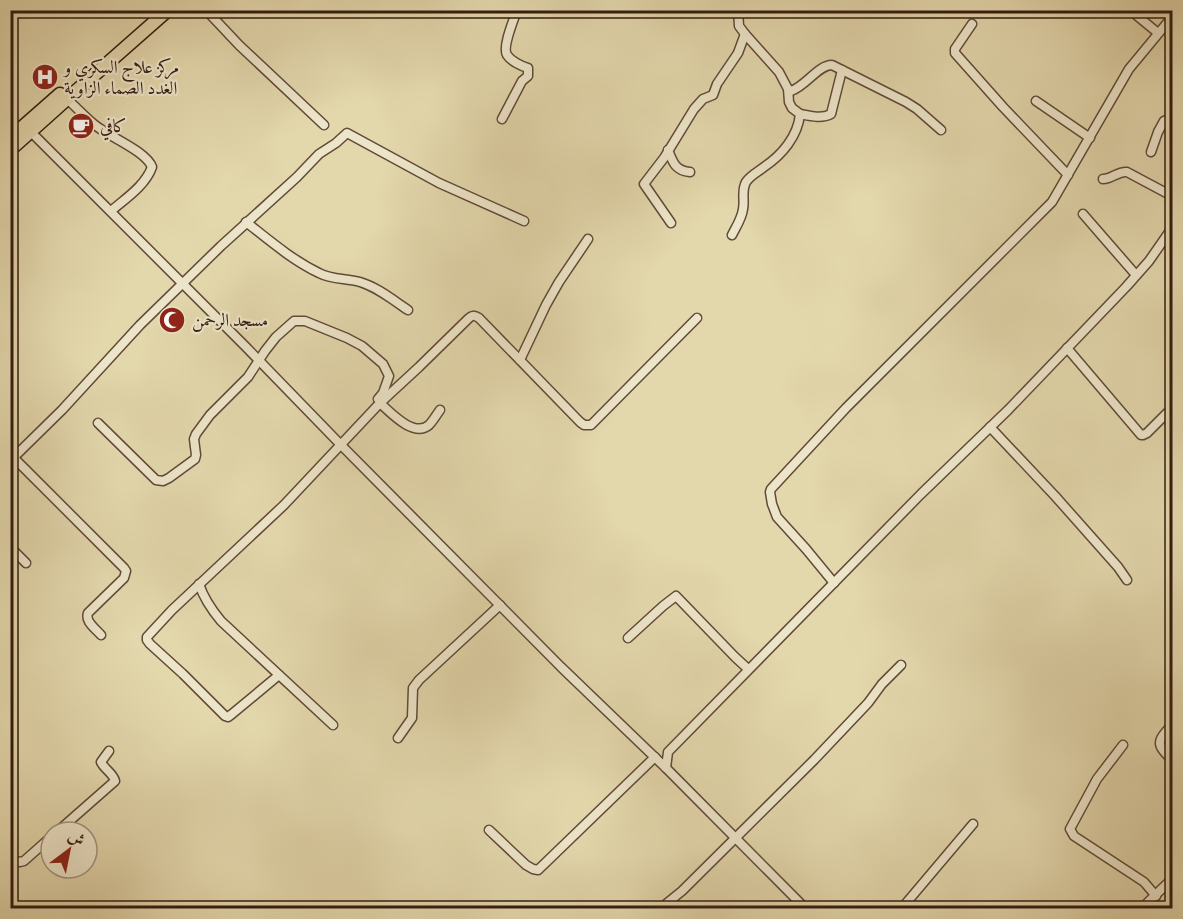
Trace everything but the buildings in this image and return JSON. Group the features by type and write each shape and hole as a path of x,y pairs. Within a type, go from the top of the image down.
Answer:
{"highway":[{"path":"10,150 28,129 156,10"},
{"path":"10,138 28,129 67,99 168,10"}],"street":[{"path":"206,10 239,45 324,125"},
{"path":"502,119 522,81 528,76 528,68 519,65 505,51 517,10"},
{"path":"738,10 739,26 779,72 788,89 789,102 792,108 800,114 820,117 831,114 842,70"},
{"path":"1130,10 1158,33"},
{"path":"834,583 777,518 772,504 771,489 846,408 1052,202 1129,69 1173,17"},
{"path":"972,24 955,53 1068,175"},
{"path":"671,222 644,184 694,109 704,99 713,95 717,84 738,53 745,34"},
{"path":"788,89 791,92 823,67 832,65 906,102 941,130"},
{"path":"67,99 97,126 150,161 152,167 148,176 111,212"},
{"path":"1036,101 1090,138"},
{"path":"732,235 743,210 745,184 784,149 795,132 800,114"},
{"path":"1151,152 1164,121 1173,123"},
{"path":"28,129 561,667 653,755 805,909"},
{"path":"101,635 88,621 88,612 124,578 126,571 12,460 62,410 140,325 319,154 347,133 439,183 524,221"},
{"path":"668,150 676,167 690,172"},
{"path":"1103,179 1127,172 1173,196"},
{"path":"1083,214 1136,275"},
{"path":"246,222 287,254 319,274 369,285 408,310"},
{"path":"489,830 526,865 538,870 653,755 668,752 990,427 1169,240 1173,228"},
{"path":"520,360 546,304 588,239"},
{"path":"339,443 472,316 478,318 580,422 591,425 697,318"},
{"path":"98,423 156,480 163,481 195,459 196,434 210,415 249,377 276,337 294,321 305,321 347,338 362,346 383,364 389,376 383,393 284,504 172,610 149,634 147,640 228,717 279,675"},
{"path":"1067,348 1141,435 1173,408"},
{"path":"380,403 413,429 421,430 429,425 440,410"},
{"path":"990,427 1055,496 1118,567 1126,580"},
{"path":"10,547 26,563"},
{"path":"199,584 211,609 333,725"},
{"path":"628,639 676,596 748,669"},
{"path":"398,738 412,718 414,688 419,680 500,605"},
{"path":"661,909 814,760 901,665"},
{"path":"1173,725 1159,742 1161,749 1173,760"},
{"path":"1123,745 1097,779 1070,829 1074,836 1144,882 1156,896"},
{"path":"71,820 116,781 101,761 109,751"},
{"path":"666,768 668,752"},
{"path":"902,909 973,824"},
{"path":"10,857 15,861 24,861 39,848"},
{"path":"1142,909 1172,882"}],"place":[{"name":"مركز علاج السكري و الغدد الصماء الزاوية","path":"45,77"},
{"name":"كافي","path":"81,126"},
{"name":"مسجد الرحمن","path":"172,320"}]}
